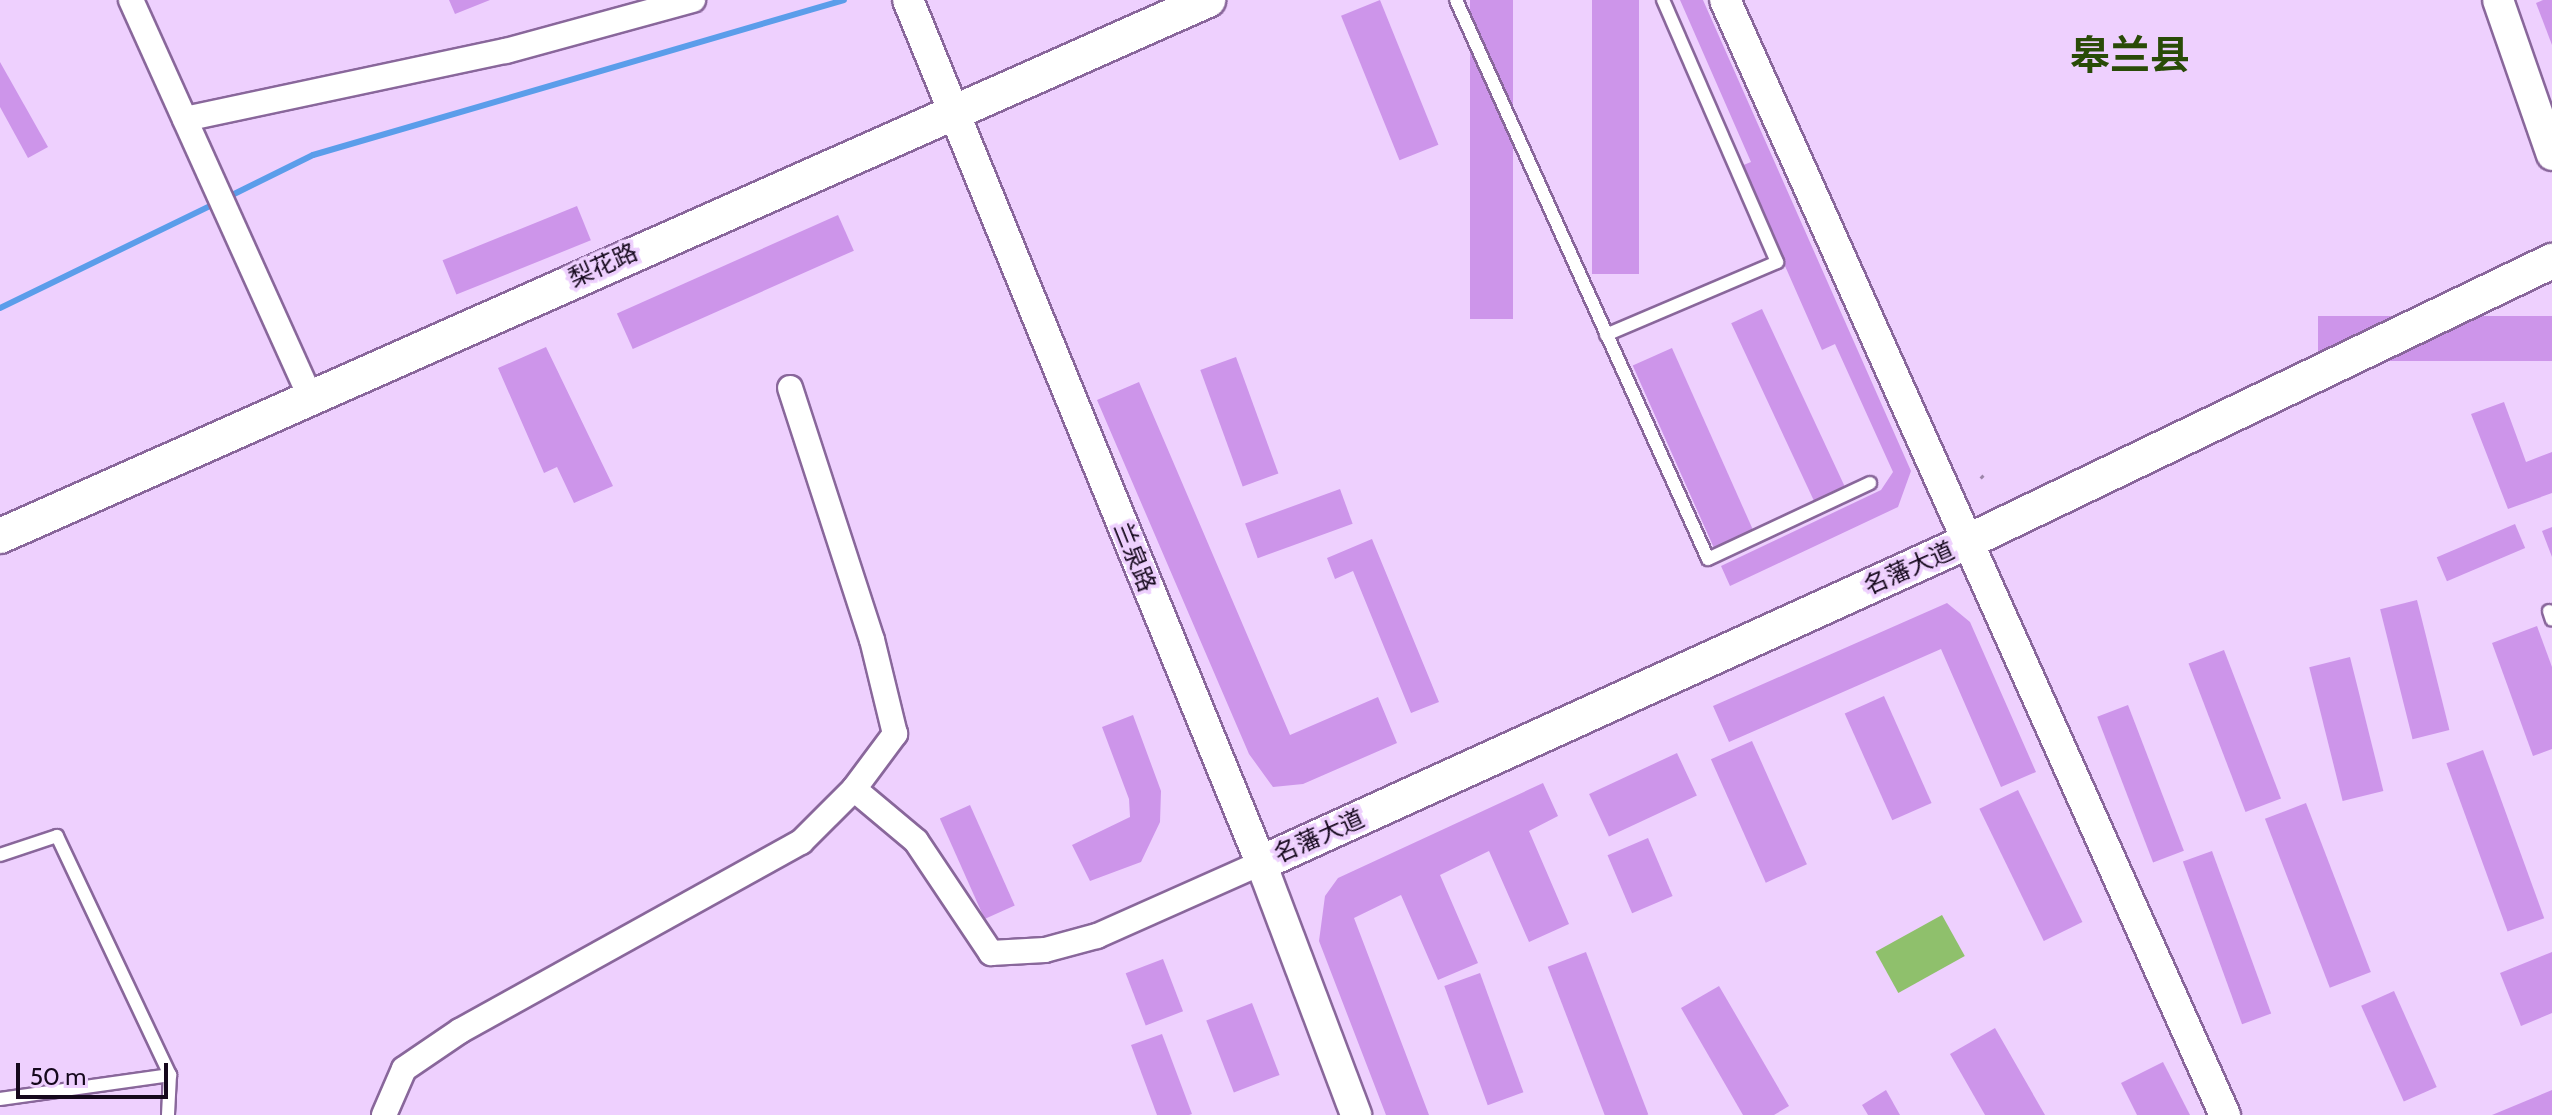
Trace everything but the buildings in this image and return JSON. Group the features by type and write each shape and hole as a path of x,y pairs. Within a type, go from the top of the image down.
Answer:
{"main road":[{"name":"梨花路","path":"0,536 951,111 1208,0"},
{"name":"名藩大道","path":"1261,863 1971,540 2552,261"}],"street":[{"path":"131,0 310,396"},
{"path":"185,119 506,51 693,0"},
{"path":"1725,0 1971,540 2225,1115"},
{"path":"2498,0 2552,155"},
{"name":"兰泉路","path":"913,12 1261,863 1356,1115"},
{"path":"384,1115 404,1069 415,1061 801,842 854,789 895,734 872,640 790,388"},
{"path":"854,789 916,841 991,953 1045,950 1097,936 1261,863"}],"lane":[{"path":"1456,0 1708,559 1870,483"},
{"path":"1606,335 1777,262 1663,0"},
{"path":"0,855 57,836 170,1075 168,1115"},
{"path":"0,1099 170,1075"}],"green space":[{"path":"1942,915 1965,956 1898,993 1876,952"}],"waterway":[{"path":"226,198 313,155 844,0"},
{"path":"0,308 216,203"}],"district":[{"name":"皋兰县","path":"2130,55"}]}
